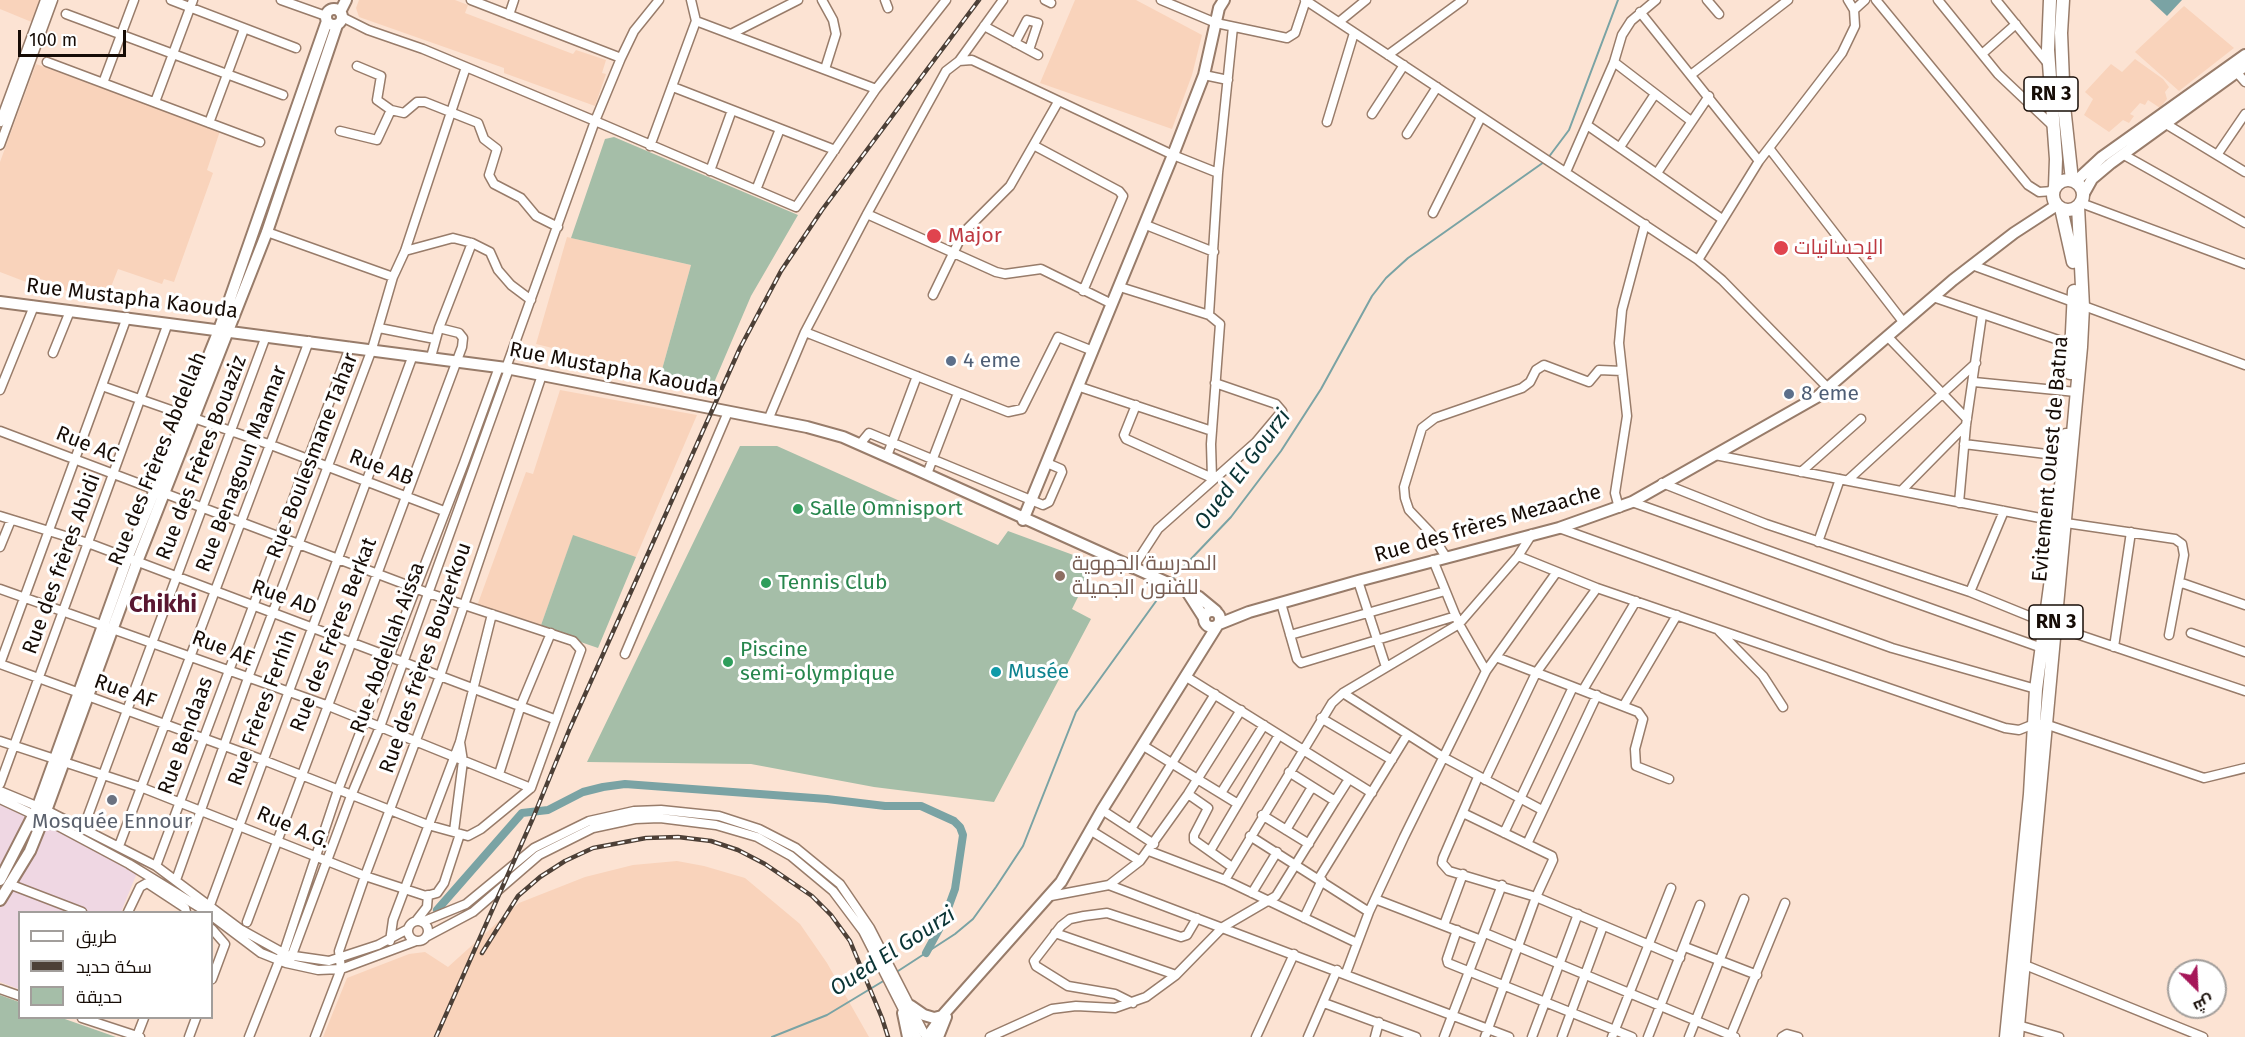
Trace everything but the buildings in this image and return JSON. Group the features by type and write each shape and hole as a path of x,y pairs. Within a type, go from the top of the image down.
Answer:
{"highway":[{"name":"Evitement Ouest de Batna","path":"2050,0 2049,65 2056,198 2073,252 2078,305 2073,345 2072,392 2063,456 2061,522"},
{"name":"RN 3","path":"2063,0 2061,33 2064,106 2073,181"},
{"path":"2061,181 2073,181 2081,187 2080,201 2070,210 2056,198 2061,181"},
{"name":"Evitement Ouest de Batna","path":"2017,1031 2019,962 2072,392 2078,305 2080,201"},
{"name":"Evitement Ouest de Batna","path":"2040,724 2036,689 2042,648 2051,625"},
{"name":"Evitement Ouest de Batna","path":"2006,1037 2019,962"}],"main road":[{"name":"Rue des Frères Abdellah","path":"190,418 219,330 335,16 346,0"},
{"path":"1023,520 1146,225 1204,75 1221,3"},
{"name":"Rue des Frères Abdellah","path":"0,900 4,882 30,850 57,760 132,561 190,418 231,330 267,232 335,16"},
{"path":"2080,201 2092,179 2238,68 2245,55"},
{"path":"2073,181 2102,157 2238,68"},
{"name":"Rue des frères Mezaache","path":"1217,618 1249,612 1433,560 1560,528 1632,502 1662,483 1801,408 2056,198"},
{"name":"Rue Mustapha Kaouda","path":"0,302 231,330 505,368 827,432 860,444 1023,520 1188,592 1217,618"},
{"path":"1188,592 1204,619"},
{"path":"928,1037 946,1012 1051,896 1101,810 1200,652 1217,618 1209,611 1204,619 1200,652"},
{"path":"908,1037 907,1010 934,1018 946,1012"},
{"path":"938,1037 946,1012"}],"street":[{"path":"0,145 45,0"},
{"path":"0,122 53,0"},
{"path":"103,83 134,0"},
{"path":"171,0 192,4 244,29 296,48"},
{"path":"280,0 335,16 466,67 796,207 876,89 946,0"},
{"path":"471,0 621,58"},
{"path":"509,15 514,0"},
{"path":"249,1037 284,958 338,790 444,511 505,368 595,120 634,31 659,0"},
{"path":"650,146 696,21 691,0"},
{"path":"731,34 798,0"},
{"path":"822,0 833,20 836,34 825,69"},
{"path":"768,420 805,332 946,71 959,61 1003,0"},
{"path":"1161,0 1216,23 1291,37 1296,33 1309,1 1698,260 1722,280 1828,388"},
{"path":"1339,22 1366,0"},
{"path":"1388,55 1463,0"},
{"path":"1566,172 1614,62 1622,35 1640,12 1656,0"},
{"path":"1707,0 1719,14"},
{"path":"1692,74 1788,0"},
{"path":"1698,260 1759,161 1842,53 1852,36 1854,10 1848,0"},
{"path":"1854,10 1865,0"},
{"path":"1876,0 2028,185 2038,192 2056,198"},
{"path":"1938,0 2029,106 2054,127"},
{"path":"2001,2 2049,65"},
{"path":"155,102 192,4"},
{"path":"1640,12 1692,74 1759,161"},
{"path":"66,14 283,95"},
{"path":"1015,42 1027,20 1038,23 1029,51"},
{"path":"696,21 876,89"},
{"path":"1982,54 2016,24"},
{"path":"984,26 1038,55"},
{"path":"1209,315 1218,173 1233,27"},
{"path":"209,123 244,29"},
{"path":"1327,122 1354,33"},
{"path":"959,61 972,60 1173,155 1218,173"},
{"path":"47,62 260,142"},
{"path":"1614,62 1691,121"},
{"path":"1372,114 1404,65"},
{"path":"357,66 381,76 377,100 391,110 404,113 421,102 478,123 484,140 496,147 489,175 494,184 527,201 536,216 558,226"},
{"name":"Rue Boulesmane Tahar","path":"176,880 248,678 372,349 393,277 405,251 466,67"},
{"path":"2238,68 2245,82"},
{"path":"1204,75 1228,80"},
{"path":"673,87 834,150"},
{"path":"1407,134 1437,87"},
{"path":"1620,147 1655,94"},
{"path":"1657,172 1709,96"},
{"path":"933,295 965,231 1010,186 1035,146 1058,102"},
{"path":"340,131 377,140 391,110"},
{"path":"710,171 732,110"},
{"path":"2217,155 2245,114"},
{"path":"1433,213 1481,117"},
{"path":"2166,124 2245,172"},
{"path":"1587,125 1722,219"},
{"path":"756,190 780,129"},
{"path":"1035,146 1119,191 1123,196 1083,291"},
{"path":"1769,148 1904,323"},
{"path":"2124,155 2245,223"},
{"path":"2080,201 2244,262"},
{"path":"867,214 952,254 1000,273 1041,269 1112,304"},
{"path":"1619,508 1615,493 1627,416 1619,343 1622,310 1645,224"},
{"path":"1146,225 1214,252"},
{"path":"267,232 393,277"},
{"path":"405,251 453,238 472,243 490,252 498,270 511,285 531,300"},
{"path":"430,357 472,243"},
{"path":"1972,265 2245,365"},
{"path":"1120,287 1209,315 1218,320 1221,326 1212,430 1213,479"},
{"path":"1933,297 2073,345"},
{"path":"0,390 34,306"},
{"path":"53,353 70,311"},
{"path":"1959,503 1966,422 1974,382 1982,315"},
{"path":"0,664 127,317"},
{"name":"Rue des frères Abidi","path":"0,784 168,323"},
{"path":"379,328 435,339"},
{"name":"Rue des Frères Berkat","path":"247,922 463,338 459,333 439,328"},
{"path":"805,332 1008,412 1018,412 1022,409 1055,339 1060,336 1093,351"},
{"name":"Rue des Frères Bouaziz","path":"83,829 266,336"},
{"path":"1888,337 1966,422"},
{"name":"Rue Benagoun Maamar","path":"119,846 143,788 214,591 309,341"},
{"name":"Rue Bendaas","path":"156,866 181,805 350,347"},
{"name":"Rue Frères Ferhih","path":"208,909 413,355"},
{"path":"1818,542 1844,480 1942,396 1976,363"},
{"path":"1446,557 1430,532 1410,510 1404,498 1404,487 1422,428 1435,418 1522,388 1530,382 1536,370 1544,365 1589,382 1599,369 1622,371"},
{"name":"Rue Abdellah Aissa","path":"284,958 297,937 380,727 505,368"},
{"name":"Rue des frères Bouzerkou","path":"339,955 365,876 441,676 542,375"},
{"path":"887,456 917,376"},
{"path":"1974,382 2072,392"},
{"path":"1132,568 1158,530 1256,441 1282,411 1276,404 1215,383"},
{"name":"Rue AB","path":"102,386 231,433 271,445 444,511"},
{"path":"1080,387 1212,430"},
{"path":"927,474 958,393"},
{"path":"1136,405 1124,435 1125,439 1213,479"},
{"path":"625,654 728,412"},
{"path":"1801,472 1861,419"},
{"path":"1902,489 1966,422"},
{"name":"Rue AC","path":"0,431 428,593 573,641 581,650 554,719"},
{"path":"860,444 867,432 1031,502 1043,505 1051,498 1062,471 1047,463"},
{"path":"1964,444 2063,456"},
{"path":"1715,455 1902,489 1959,503 2180,542 2184,555 2169,635"},
{"path":"1662,483 1714,505 1970,592 2051,625 2245,691"},
{"path":"1632,502 2042,648"},
{"path":"1970,592 2004,511"},
{"name":"Rue AD","path":"0,516 88,543 554,719"},
{"path":"0,548 11,520"},
{"path":"1560,528 1892,648 2036,689"},
{"path":"2114,647 2131,532"},
{"path":"1225,880 1322,718 1343,693 1386,668 1457,620 1518,556 1532,534"},
{"path":"1518,556 1597,588 2005,728 2023,729 2040,724 2204,778 2245,768"},
{"path":"1433,560 1457,620 1486,671"},
{"path":"1308,1037 1324,1002 1357,943 1375,899 1486,671 1556,573"},
{"path":"1358,581 1386,668"},
{"path":"2179,582 2245,605"},
{"path":"1597,588 1536,673 1463,813 1442,863 1449,871 1536,897 1680,958"},
{"name":"Rue AE","path":"0,589 191,655 326,705 531,788"},
{"path":"1290,635 1445,591"},
{"path":"1583,690 1636,601"},
{"path":"1281,603 1297,659 1301,663 1457,620"},
{"path":"390,941 393,920 460,742 492,614"},
{"path":"1624,705 1677,615"},
{"path":"1717,628 1763,676 1783,707"},
{"path":"499,774 521,705 551,633"},
{"path":"2191,633 2245,652"},
{"path":"1496,657 1638,712 1643,719 1635,749 1636,766 1669,779"},
{"name":"Rue AF","path":"0,664 263,760 429,825 461,834"},
{"path":"1185,676 1372,793"},
{"path":"1504,833 1573,687"},
{"path":"1343,693 1443,757 1542,810"},
{"path":"1131,829 1215,694"},
{"path":"1527,844 1597,695"},
{"path":"1051,896 1109,885 1140,861 1188,794 1241,710"},
{"path":"1322,718 1392,760"},
{"path":"461,834 481,829 531,788 554,719"},
{"path":"1221,793 1264,725"},
{"path":"1210,851 1279,735"},
{"path":"1304,918 1320,879 1407,735"},
{"name":"Rue A.G.","path":"0,741 143,788 181,805 238,824 405,891 433,894"},
{"path":"419,922 433,894 444,883 461,834 463,761 460,742"},
{"path":"1142,745 1238,804"},
{"path":"1289,772 1335,801"},
{"path":"990,1037 1065,1006 1115,1008 1132,1003 1157,990 1176,975 1223,927 1269,901 1280,891 1349,779"},
{"path":"1286,830 1312,787"},
{"path":"0,791 208,909"},
{"path":"1188,794 1208,806 1193,837 1232,867"},
{"path":"0,799 40,812 119,846 176,880 208,909"},
{"path":"1101,810 1131,829 1151,848 1225,880 1357,943"},
{"path":"213,912 284,958 318,961 390,941 419,922 466,904 534,848 568,829 607,816 634,811 685,811 740,822 796,848 840,884 880,954 907,1010 917,1037"},
{"path":"1463,813 1553,858 1517,946 1486,1032"},
{"path":"1262,815 1310,844"},
{"path":"213,917 240,940 284,958 318,970 341,969 426,937 473,912 539,855 573,836 611,823 660,818 737,830 757,837 791,856 832,891 880,954"},
{"path":"1090,830 1140,861"},
{"path":"1250,836 1369,912"},
{"path":"1252,893 1276,852"},
{"path":"1444,925 1463,874"},
{"path":"4,882 79,911"},
{"path":"128,911 142,883 147,883 187,911"},
{"path":"1109,885 1452,1015 1486,1032 1509,1037"},
{"path":"1444,1037 1502,885"},
{"path":"1613,1034 1671,888"},
{"path":"1375,899 1457,930 1517,946 1732,1036 1785,903"},
{"path":"1689,1037 1744,899"},
{"path":"1648,1037 1700,905"},
{"path":"1132,1003 1115,994 1068,986 1036,966 1035,961 1055,933 1070,920 1102,913 1183,937 1197,918"},
{"path":"1532,1037 1578,914"},
{"path":"419,922 428,929 426,937"},
{"path":"1562,1037 1603,926"},
{"path":"408,928 409,935 416,941"},
{"path":"213,930 225,944 213,976"},
{"path":"1457,930 1447,962 1502,987 1571,1012 1613,1034 1632,1037"},
{"path":"1055,933 1176,975"},
{"path":"1685,947 1757,975"},
{"path":"1256,1037 1294,954"},
{"path":"315,1037 341,969 339,955"},
{"path":"2019,962 2196,1036"},
{"path":"0,989 18,995"},
{"path":"1324,1002 1416,1037"},
{"path":"907,1010 928,1037"},
{"path":"88,1019 139,1036 143,1019"},
{"path":"189,1037 195,1019"},
{"path":"1375,1037 1379,1022"},
{"path":"2017,1031 2059,1037"},
{"path":"1782,1037 1788,1034 1798,1037"}],"shaded area":[{"path":"0,0 42,0 34,23 0,9"},
{"path":"359,0 455,0 468,5 465,13 573,54 576,50 606,60 602,73 606,74 595,106 504,73 504,68 359,17 356,8"},
{"path":"1075,0 1136,0 1202,35 1192,75 1172,129 1040,83"},
{"path":"2184,6 2234,48 2179,91 2135,52"},
{"path":"2135,59 2163,79 2169,87 2165,92 2167,99 2160,108 2148,100 2145,105 2140,103 2130,114 2134,116 2129,123 2123,120 2109,132 2084,115 2093,99 2085,92 2111,64 2122,72"},
{"path":"36,64 220,131 207,170 213,173 174,282 164,279 162,284 118,269 109,292 104,291 100,301 86,299 37,279 34,285 0,272 0,162"},
{"path":"567,237 691,265 658,384 622,377 625,366 536,344"},
{"path":"560,390 697,415 636,557 573,536 540,628 477,606 526,472 533,474"},
{"path":"0,805 23,812 137,873 121,911 18,911 18,989 0,982"},
{"path":"677,861 745,878 800,924 827,963 869,1037 323,1037 347,978 409,954 425,952 448,967 519,903 585,877 633,865"}],"green space":[{"path":"614,137 798,215 751,296 710,392 658,384 691,265 571,238 605,139"},
{"path":"740,446 777,446 998,545 1008,531 1095,563 1072,609 1091,619 994,802 874,787 751,764 587,762"},
{"path":"573,535 636,557 598,648 540,628"},
{"path":"0,995 18,1002 18,1019 65,1019 116,1037 0,1037"}],"water":[{"path":"2150,0 2182,0 2167,16"}],"waterway":[{"name":"Oued El Gourzi","path":"1548,158 1569,130 1618,0"},
{"name":"Oued El Gourzi","path":"1170,581 1231,517 1281,451 1321,389 1372,296 1386,278 1408,258 1544,162"},
{"name":"Oued El Gourzi","path":"895,973 955,934 973,919 996,887 1023,846 1076,712 1167,586"},
{"path":"437,910 522,813 548,810 583,792 603,787 625,784 827,799 885,806 921,806 954,821 960,827 963,835 955,889 943,922 926,953"},
{"name":"Oued El Gourzi","path":"772,1037 827,1015 885,980"}],"railway":[{"path":"436,1037 533,818 570,728 740,348 781,271 822,210 979,0"},
{"path":"482,953 518,896 540,877 565,861 593,848 646,838 678,837 711,841 738,850 765,864 812,896 831,915 850,941 888,1037"}],"place":[{"name":"Major","path":"934,236"},
{"name":"الإحسانيات","path":"1781,248"},
{"name":"4 eme","path":"951,361"},
{"name":"8 eme","path":"1789,394"},
{"name":"Salle Omnisport","path":"798,509"},
{"name":"المدرسة الجهوية للفنون الجميلة","path":"1060,576"},
{"name":"Tennis Club","path":"766,583"},
{"name":"Piscine semi-olympique","path":"728,662"},
{"name":"Musée","path":"996,672"},
{"name":"Mosquée Ennour","path":"112,800"}],"district":[{"name":"Chikhi","path":"163,605"}]}
